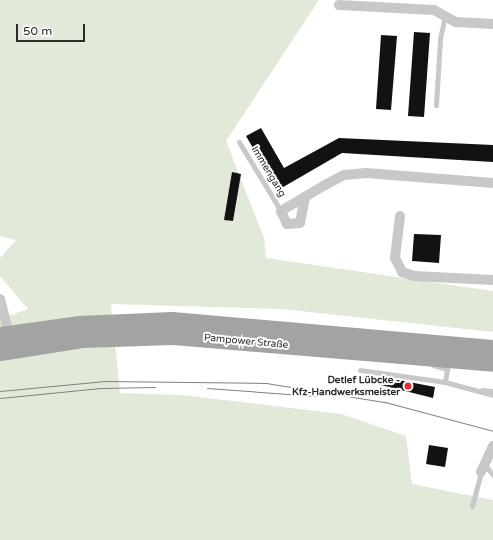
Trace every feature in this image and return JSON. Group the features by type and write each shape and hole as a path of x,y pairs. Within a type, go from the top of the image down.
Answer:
{"main road":[{"name":"Pampower Straße","path":"4,334 79,324 172,320 493,348"},
{"name":"Pampower Straße","path":"6,351 82,339 173,336 493,363"}],"street":[{"path":"339,5 434,10 456,22 493,24"},
{"path":"305,197 300,223 287,224 281,211 305,197 344,175 366,173 493,183"},
{"path":"400,216 395,258 402,272 414,276 493,280"},
{"path":"0,299 6,351"},
{"path":"483,468 493,446"}],"lane":[{"path":"436,105 440,39 445,16"},
{"name":"Immengang","path":"239,142 281,211"},
{"path":"391,354 446,369 445,382"},
{"path":"360,370 445,382 493,395"},
{"path":"471,389 493,391"},
{"path":"472,506 483,468 493,475"}],"green space":[{"path":"0,0 319,0 226,141 264,238 266,258 493,291 493,332 281,309 111,304 120,393 182,395 341,414 406,436 412,484 493,500 493,540 0,540 0,319 28,309 0,276 0,258 16,240 0,236"}],"building":[{"path":"414,32 430,33 424,117 408,116"},
{"path":"381,35 397,36 391,110 376,109"},
{"path":"261,128 284,168 339,138 493,145 493,162 342,153 278,190 246,136"},
{"path":"232,172 241,174 233,221 224,220"},
{"path":"414,234 441,235 439,263 412,261"},
{"name":"Detlef Lübcke - Kfz-Handwerksmeister","path":"383,377 435,387 433,398 381,385"},
{"path":"429,445 448,448 445,467 426,464"}],"tram line":[{"path":"0,391 103,381 266,383 385,402 493,431"},
{"path":"0,398 101,388 155,387"},
{"path":"207,388 315,396"}],"place":[{"name":"Detlef Lübcke - Kfz-Handwerksmeister","path":"408,386"}]}
